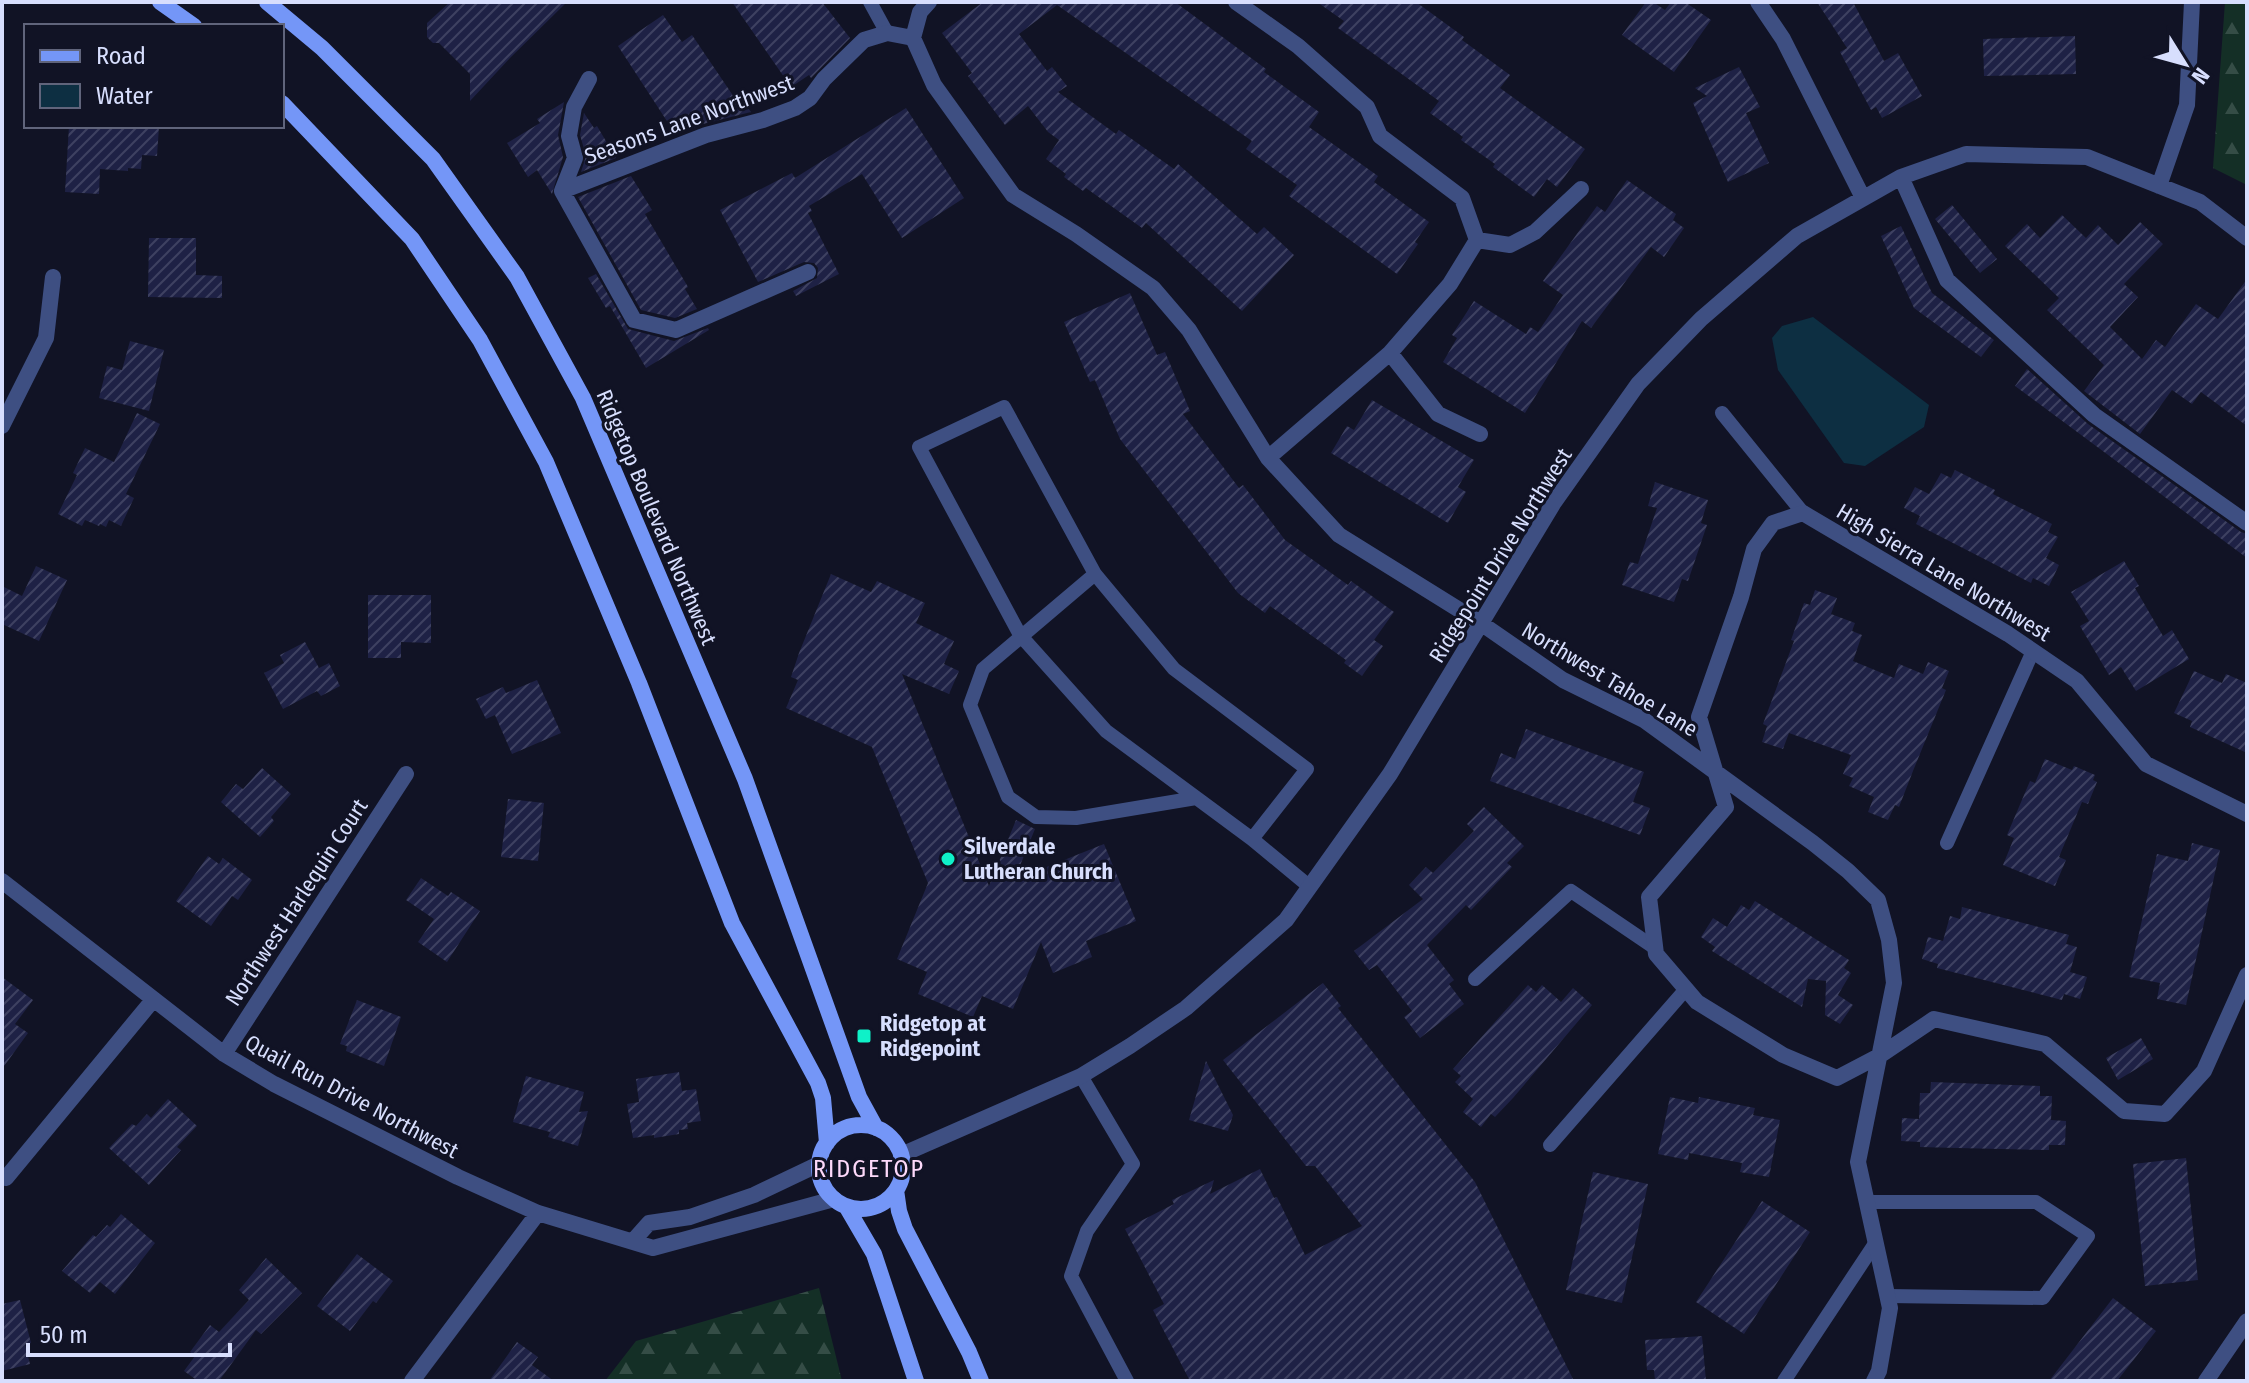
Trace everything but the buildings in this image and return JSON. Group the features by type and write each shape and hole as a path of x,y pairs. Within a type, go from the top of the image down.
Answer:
{"main road":[{"path":"160,2 191,24"},
{"name":"Ridgetop Boulevard Northwest","path":"267,2 322,48 433,159 517,277 583,398 745,779 853,1079 876,1128"},
{"path":"284,105 412,239 480,340 539,449 639,683 732,923 818,1083 827,1143"},
{"path":"840,1203 859,1209 871,1208 884,1203 896,1190 903,1169 901,1155 895,1142 884,1132 857,1125 843,1129 827,1143 819,1164 820,1177 825,1189 840,1203 874,1254 916,1381"},
{"path":"896,1190 905,1229 981,1381"}],"street":[{"path":"887,33 913,38 920,12 929,2"},
{"path":"1236,2 1298,46 1367,107 1380,136 1462,198 1477,240"},
{"path":"1758,2 1783,39 1863,198"},
{"path":"2159,186 2187,105 2192,2"},
{"name":"Seasons Lane Northwest","path":"562,191 706,135 795,108 810,98 824,79 864,40 887,33"},
{"name":"Northwest Tahoe Lane","path":"913,38 934,85 1013,195 1153,288 1189,330 1268,458 1339,535 1482,624 1563,680 1644,720 1716,771"},
{"path":"589,79 574,107 569,136 575,158 562,191 634,320 676,330 808,272"},
{"name":"Ridgepoint Drive Northwest","path":"901,1155 1081,1076 1186,1008 1286,920 1390,774 1553,504 1638,384 1701,319 1797,236 1901,177 1966,154 2087,157 2200,202 2247,238"},
{"path":"1901,177 1947,280 2094,415 2247,523"},
{"path":"1477,240 1510,245 1535,232 1581,189"},
{"path":"1268,458 1390,353 1450,284 1477,240"},
{"path":"2,426 46,338 53,277"},
{"path":"1390,353 1438,414 1480,434"},
{"name":"High Sierra Lane Northwest","path":"1655,948 1649,897 1726,807 1699,717 1741,597 1754,549 1773,523 1803,513 2033,651 2077,681 2146,764 2247,814"},
{"path":"1716,771 1848,871 1878,900 1889,940 1894,983 1858,1162 1890,1308 1879,1371 1874,1381"},
{"name":"Northwest Harlequin Court","path":"224,1054 406,774"},
{"name":"Quail Run Drive Northwest","path":"2,881 224,1054 274,1084 458,1177 538,1213 653,1248 840,1203"},
{"path":"1655,948 1656,954 1697,1002 1783,1055 1837,1078 1879,1056 1934,1019 2045,1044 2124,1111 2165,1114 2204,1071 2247,975"},
{"path":"6,1178 153,1000"},
{"path":"633,1241 649,1223 690,1217 754,1195 819,1164"},
{"path":"412,1381 538,1213"},
{"path":"2206,1381 2247,1321"}],"lane":[{"path":"870,2 887,33"},
{"path":"1252,839 1307,769 1174,669 1095,574 1004,407 919,447 1020,635 1106,731 1252,839 1310,887"},
{"path":"1722,413 1803,513"},
{"path":"1095,574 983,669 970,705 1008,797 1036,817 1063,818 1196,798"},
{"path":"1947,843 2033,651"},
{"path":"1475,979 1571,891 1655,948"},
{"path":"1550,1145 1686,989"},
{"path":"1081,1076 1133,1164 1087,1231 1071,1276 1127,1381"},
{"path":"1867,1202 2036,1202 2088,1236 2043,1298 1887,1296"},
{"path":"1784,1381 1876,1242"}],"green space":[{"path":"2225,2 2247,2 2247,185 2213,168"},
{"path":"819,1288 842,1381 605,1381 636,1341"}],"water":[{"path":"1813,317 1929,405 1924,427 1865,466 1844,463 1778,370 1772,338 1782,326"}],"place":[{"name":"Silverdale Lutheran Church","path":"948,859"},
{"name":"Ridgetop at Ridgepoint","path":"864,1036"}],"district":[{"name":"RIDGETOP","path":"869,1169"}]}
